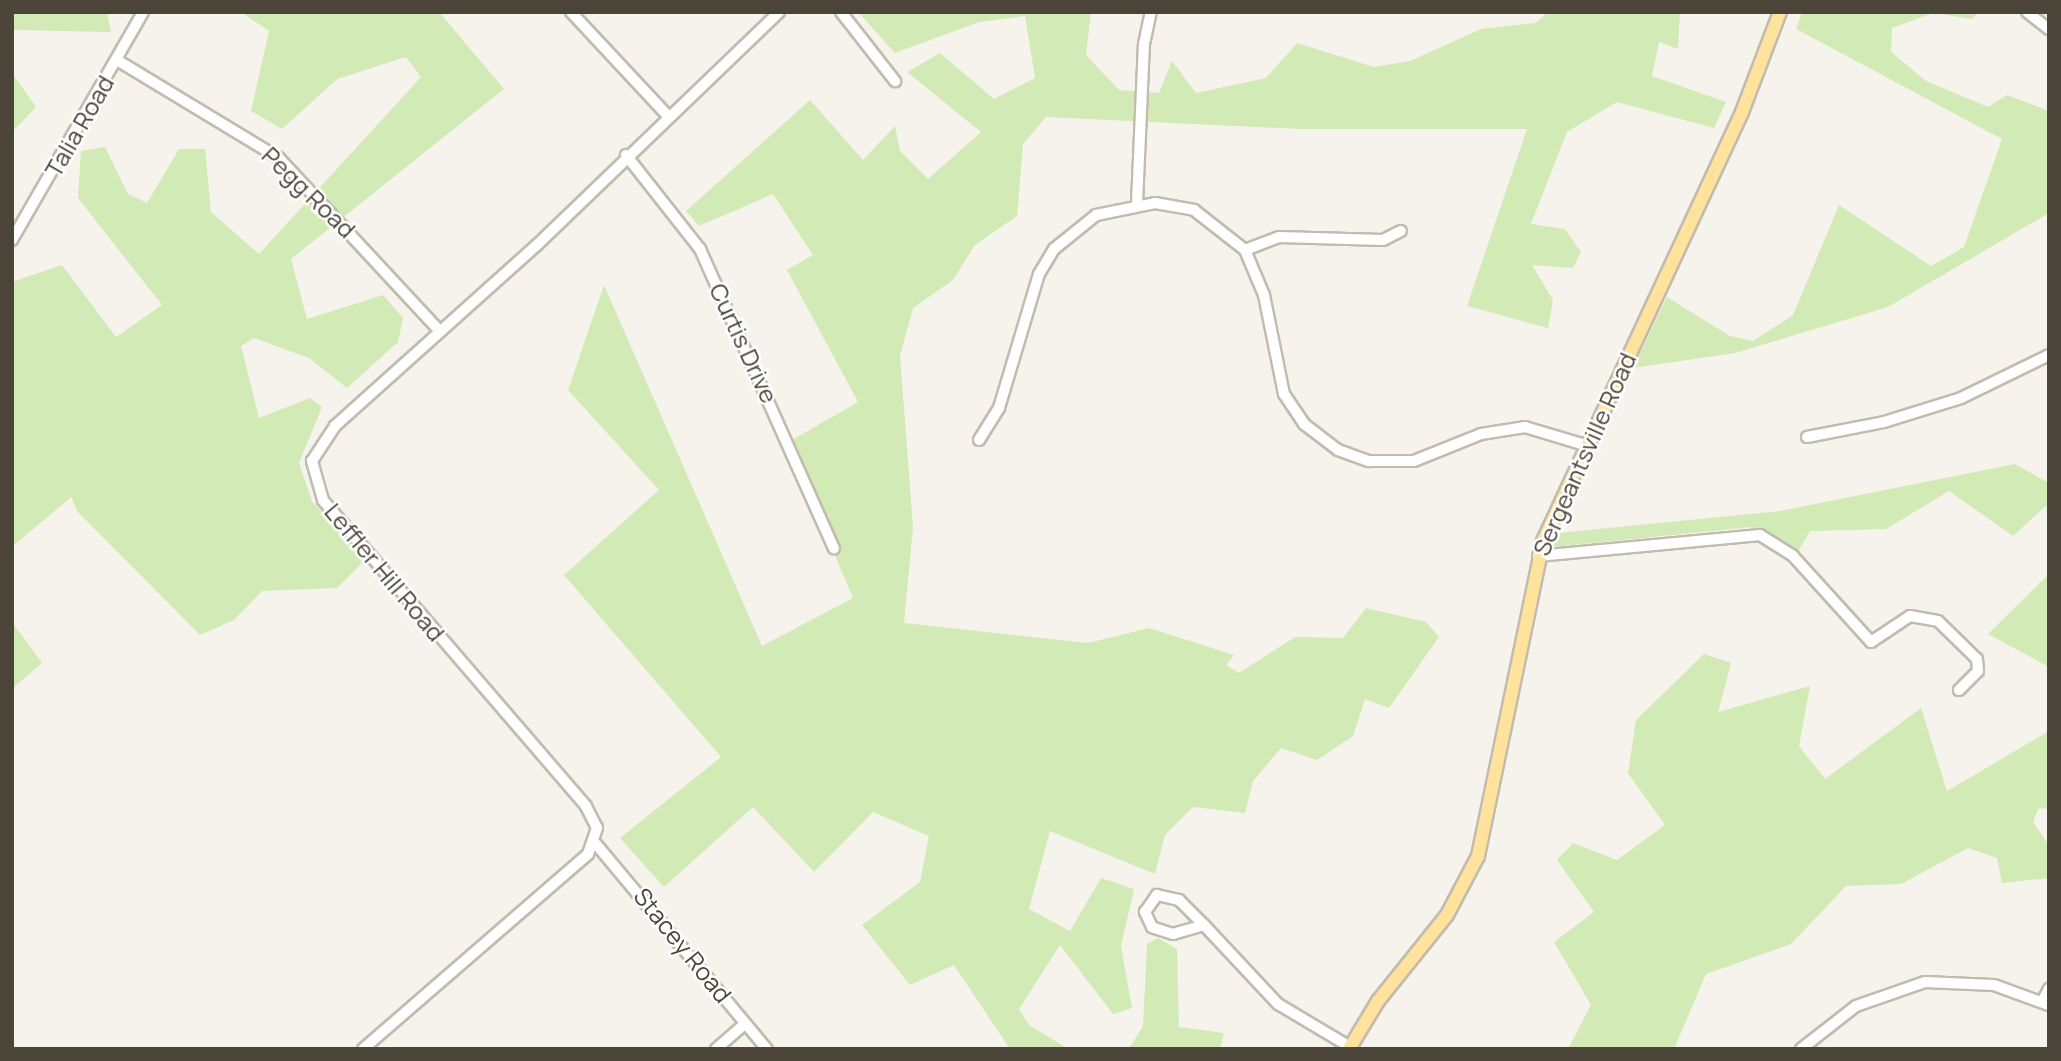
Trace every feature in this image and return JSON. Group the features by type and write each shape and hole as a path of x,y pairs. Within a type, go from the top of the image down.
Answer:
{"main road":[{"name":"Sergeantsville Road","path":"1350,1048 1378,1001 1447,915 1478,856 1496,787 1538,556 1585,444 1731,137 1780,12"}],"street":[{"name":"Talia Road","path":"12,240 144,12"},
{"path":"571,12 668,116"},
{"name":"Leffler Hill Road","path":"596,844 597,828 586,806 316,486 312,461 325,437 779,12"},
{"path":"841,12 895,81"},
{"path":"1138,203 1144,36 1151,12"},
{"path":"2027,12 2049,29"},
{"name":"Pegg Road","path":"117,60 279,158 440,331"},
{"name":"Curtis Drive","path":"626,155 700,249 834,548"},
{"path":"979,440 999,408 1039,274 1054,250 1096,215 1138,203 1194,210 1245,250 1264,295 1284,394 1304,424 1338,450 1369,461 1406,462 1481,434 1525,427 1585,444"},
{"path":"1245,250 1279,237 1383,240 1401,231"},
{"path":"1807,437 1884,422 1961,398 2049,355"},
{"path":"1538,556 1760,535 1793,556 1871,642 1910,616 1938,621 1977,659 1978,671 1959,690"},
{"path":"363,1049 596,844"},
{"name":"Stacey Road","path":"596,844 767,1049"},
{"path":"1204,925 1163,934 1147,920 1147,905 1157,895 1171,895 1204,925 1278,1004 1350,1048"},
{"path":"1801,1049 1856,1006 1925,982 1978,982 2045,1004 2049,989"},
{"path":"716,1049 745,1024"}],"green space":[{"path":"12,12 107,12 111,32 12,30"},
{"path":"241,12 439,12 504,89 291,259 307,319 383,295 403,318 398,342 347,388 309,358 254,338 241,346 259,418 310,398 322,407 299,463 312,501 364,561 337,588 262,591 234,620 200,635 77,511 71,497 12,547 12,282 62,265 116,337 162,305 78,198 81,151 105,147 128,194 147,203 179,149 205,149 211,212 259,254 421,77 406,57 337,79 282,129 251,111 269,31"},
{"path":"858,12 1091,12 1086,55 1119,90 1159,93 1172,61 1196,93 1266,78 1297,43 1374,67 1410,61 1481,29 1536,23 1548,12 1680,12 1678,49 1659,42 1652,76 1726,102 1714,128 1617,102 1567,132 1531,224 1565,229 1581,252 1573,268 1532,265 1553,300 1548,328 1467,306 1527,129 1301,129 1046,117 1023,144 1017,216 975,245 953,280 913,308 900,356 913,527 904,623 1088,643 1149,628 1234,655 1226,665 1239,673 1295,637 1343,638 1366,608 1426,622 1439,637 1389,708 1365,699 1353,736 1317,760 1281,748 1253,781 1245,813 1193,807 1165,835 1155,874 1050,831 1029,909 1070,931 1101,878 1134,889 1121,946 1132,1008 1113,1014 1060,945 1019,1009 1029,1025 1069,1049 1010,1049 954,965 910,985 862,925 920,882 929,836 873,812 814,872 753,807 664,887 620,838 721,757 564,575 659,490 568,390 604,285 762,646 853,598 787,443 858,402 787,270 813,255 773,194 699,226 686,211 810,100 863,160 895,126 900,151 928,179 981,132 907,72 940,53 994,99 1035,78 1025,16 979,22 895,53"},
{"path":"1802,12 1978,12 1972,19 1933,13 1892,28 1891,52 1926,81 1988,107 2007,95 2049,111 2049,213 1888,307 1735,353 1633,368 1667,297 1730,336 1753,341 1793,315 1839,205 1931,266 1964,247 2002,139 1796,29"},
{"path":"12,73 36,107 12,132"},
{"path":"2015,464 2049,483 2049,503 2013,536 1949,491 1886,529 1810,531 1797,553 1778,537 1752,527 1552,547 1558,533 1780,511"},
{"path":"2049,574 2049,667 1988,634"},
{"path":"12,622 42,663 12,689"},
{"path":"1704,654 1731,663 1718,712 1810,686 1799,746 1825,779 1921,708 1947,791 2049,731 2049,808 2038,809 2033,822 2049,845 2049,878 2002,883 1997,858 1968,848 1901,884 1846,886 1791,944 1706,974 1674,1049 1568,1049 1591,1005 1554,942 1594,912 1557,860 1573,843 1617,860 1665,825 1628,773 1636,720"},
{"path":"1158,938 1177,949 1179,1027 1224,1033 1220,1049 1129,1049 1143,1026 1147,944"}]}
